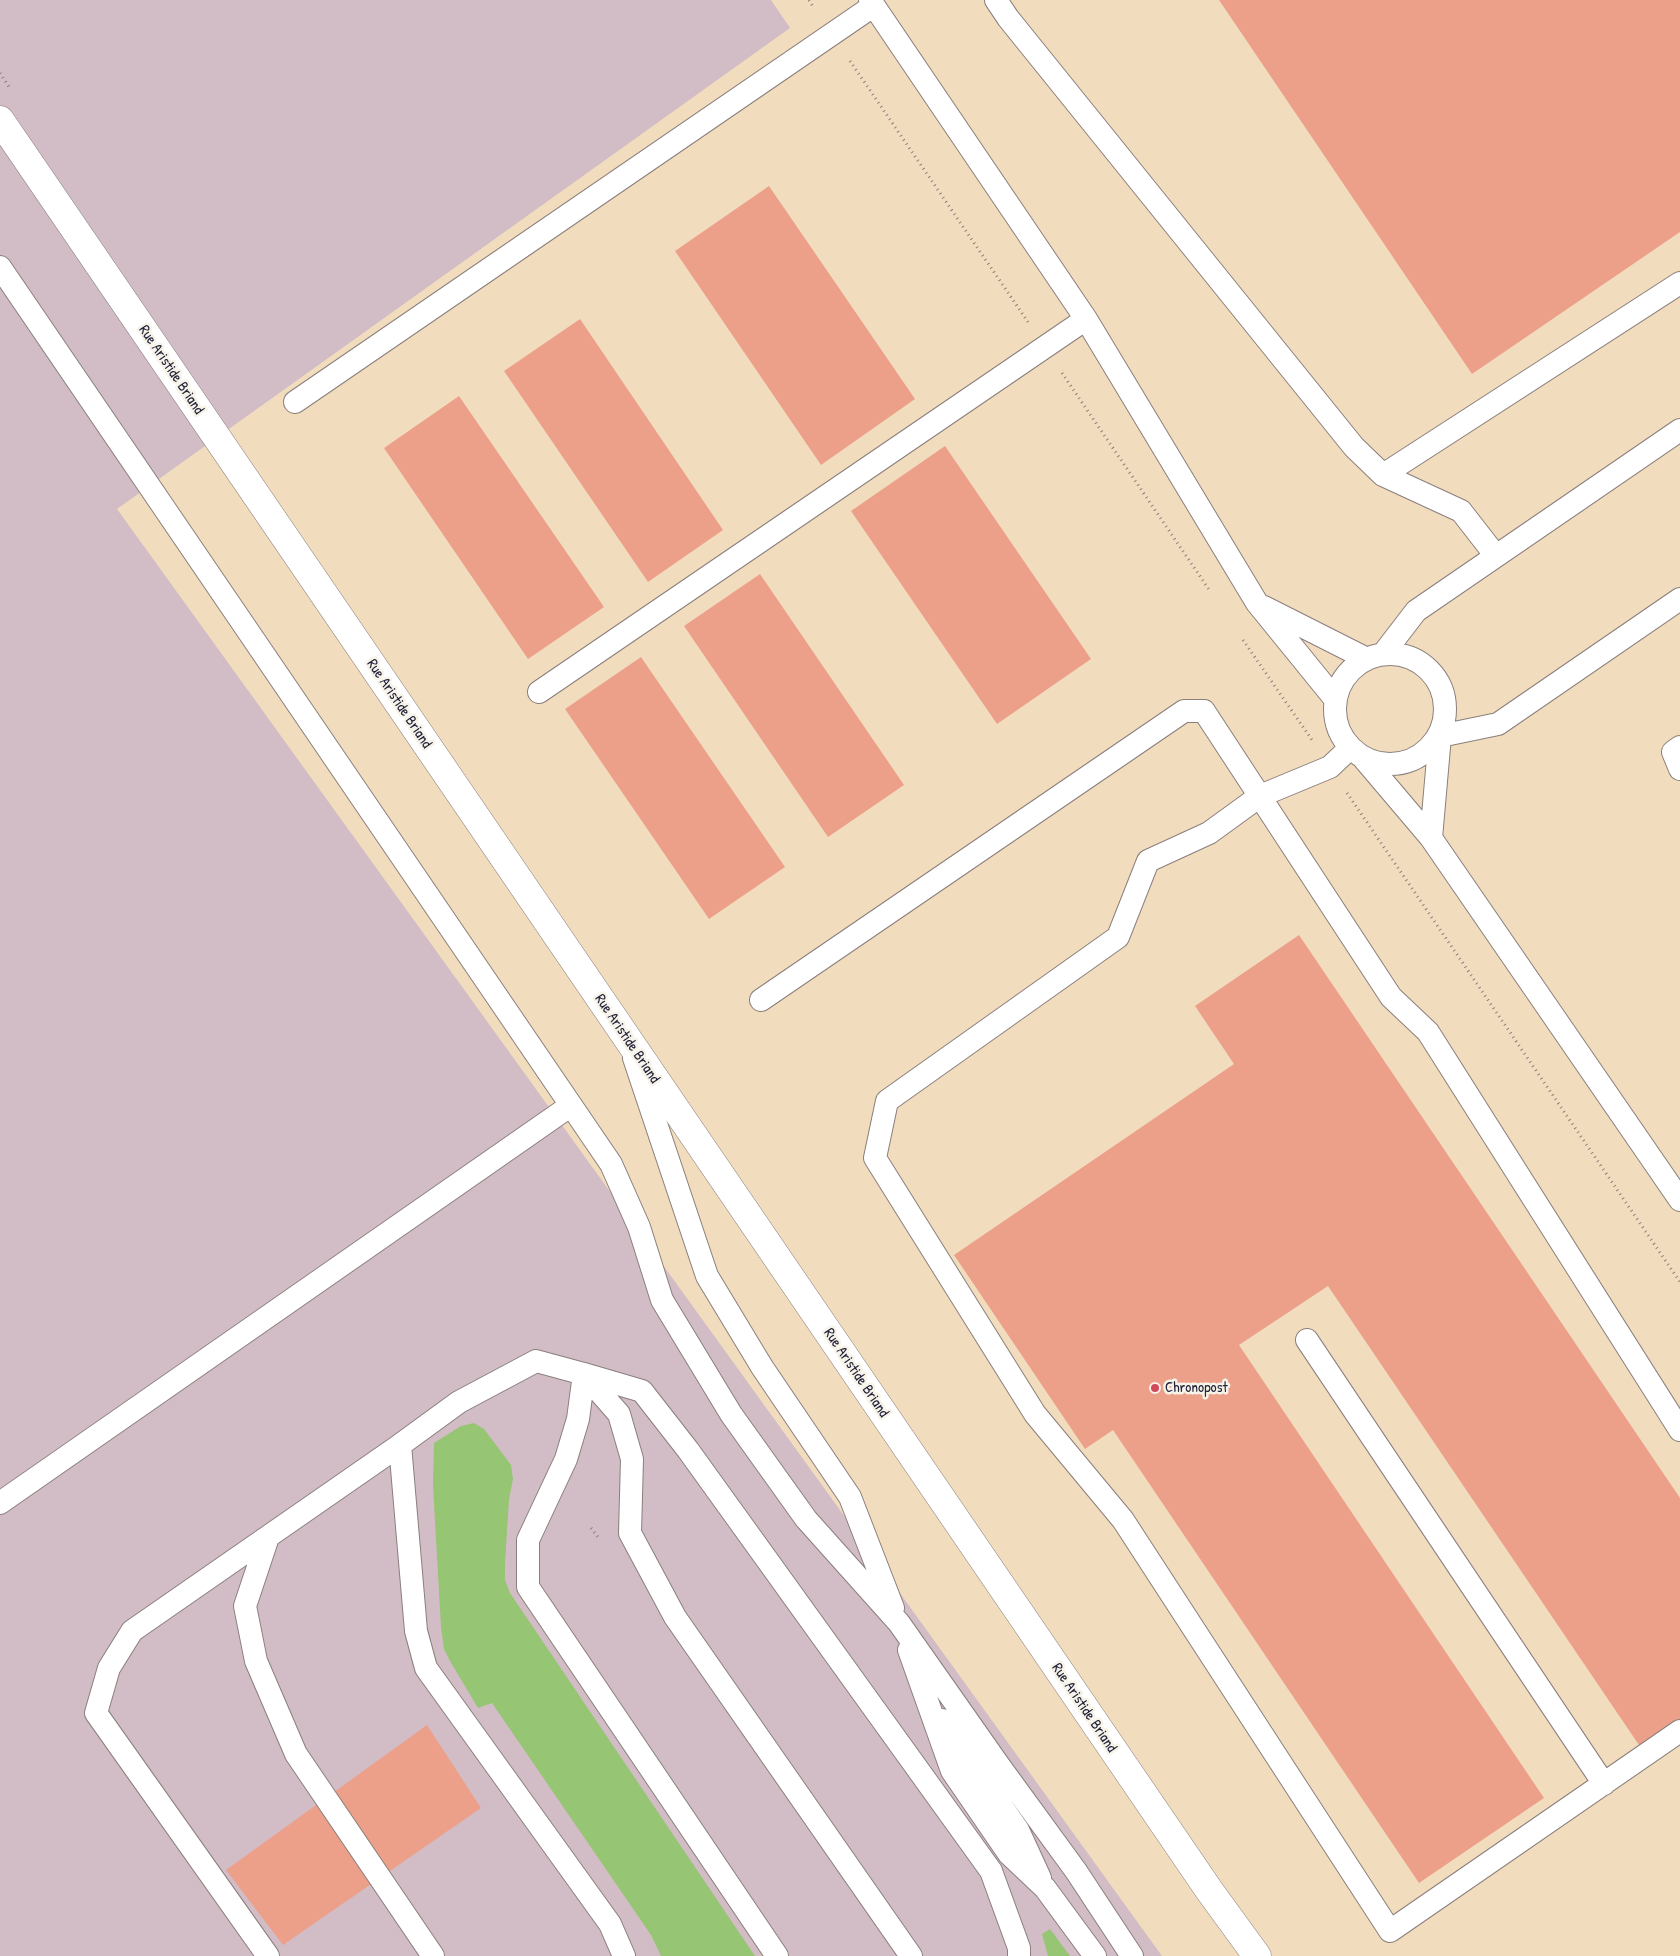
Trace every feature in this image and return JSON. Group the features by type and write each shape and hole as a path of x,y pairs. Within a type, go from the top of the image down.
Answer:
{"main road":[{"name":"Rue Aristide Briand","path":"0,120 1203,1881 1257,1956"}],"lane":[{"path":"996,0 1014,26 1348,439 1383,475 1461,511 1496,556"},
{"path":"295,402 871,3 1086,319 1256,603 1335,699"},
{"path":"0,266 611,1164 639,1227 662,1300 731,1414 806,1519 899,1623 1076,1871 1132,1956"},
{"path":"1383,475 1680,284"},
{"path":"539,692 1086,319"},
{"path":"1375,657 1416,611 1680,430"},
{"path":"1357,753 1380,765 1398,765 1414,760 1428,750 1440,736 1498,724 1680,599"},
{"path":"1256,603 1375,657"},
{"path":"1431,838 1440,736 1446,720 1446,702 1441,685 1431,671 1417,660 1400,654 1375,657 1352,669 1341,683 1335,699 1335,717 1340,734 1431,838 1680,1200"},
{"path":"762,1000 1184,711 1204,711 1391,997 1428,1032 1680,1430"},
{"path":"1680,747 1673,752 1680,769"},
{"path":"1357,753 1330,767 1260,796 1209,833 1148,861 1118,937 887,1101 875,1158 1035,1414 1123,1520 1390,1932 1680,1731"},
{"path":"628,1040 707,1276 762,1367 850,1497 899,1623 952,1771 1009,1854 1045,1888 1095,1956"},
{"path":"0,1503 570,1106"},
{"path":"1307,1340 1604,1784"},
{"path":"268,1956 96,1713 109,1668 132,1631 459,1402 536,1361 642,1391 688,1450 991,1872 1019,1948 1019,1956"},
{"path":"584,1374 578,1419 566,1459 528,1540 528,1587 777,1956"},
{"path":"584,1374 619,1414 632,1459 630,1533 674,1617 911,1956"},
{"path":"400,1445 416,1631 426,1668 610,1924 624,1956"},
{"path":"268,1537 245,1606 256,1661 296,1754 433,1956"}],"shaded area":[{"path":"0,0 771,0 790,28 117,509 1162,1956 0,1956"}],"green space":[{"path":"474,1423 484,1429 511,1465 513,1479 509,1499 505,1563 505,1580 510,1593 755,1956 661,1956 651,1935 492,1703 478,1708 450,1661 444,1649 441,1627 433,1486 434,1443 461,1426"},
{"path":"1050,1929 1070,1956 1048,1956 1042,1934"}],"building":[{"path":"1219,0 1680,0 1680,232 1472,374"},
{"path":"769,186 915,399 821,465 675,251"},
{"path":"580,319 723,530 648,582 504,371"},
{"path":"459,396 604,607 528,659 384,448"},
{"path":"945,446 1091,659 997,724 851,511"},
{"path":"760,574 904,785 828,837 684,626"},
{"path":"641,657 785,867 709,919 565,709"},
{"name":"Chronopost","path":"1299,935 1680,1498 1680,1722 1641,1748 1328,1286 1239,1345 1544,1798 1419,1883 1113,1430 1085,1449 954,1255 1234,1064 1195,1006"},
{"path":"427,1725 481,1808 283,1945 226,1870"}],"place":[{"name":"Chronopost","path":"1155,1388"}]}
